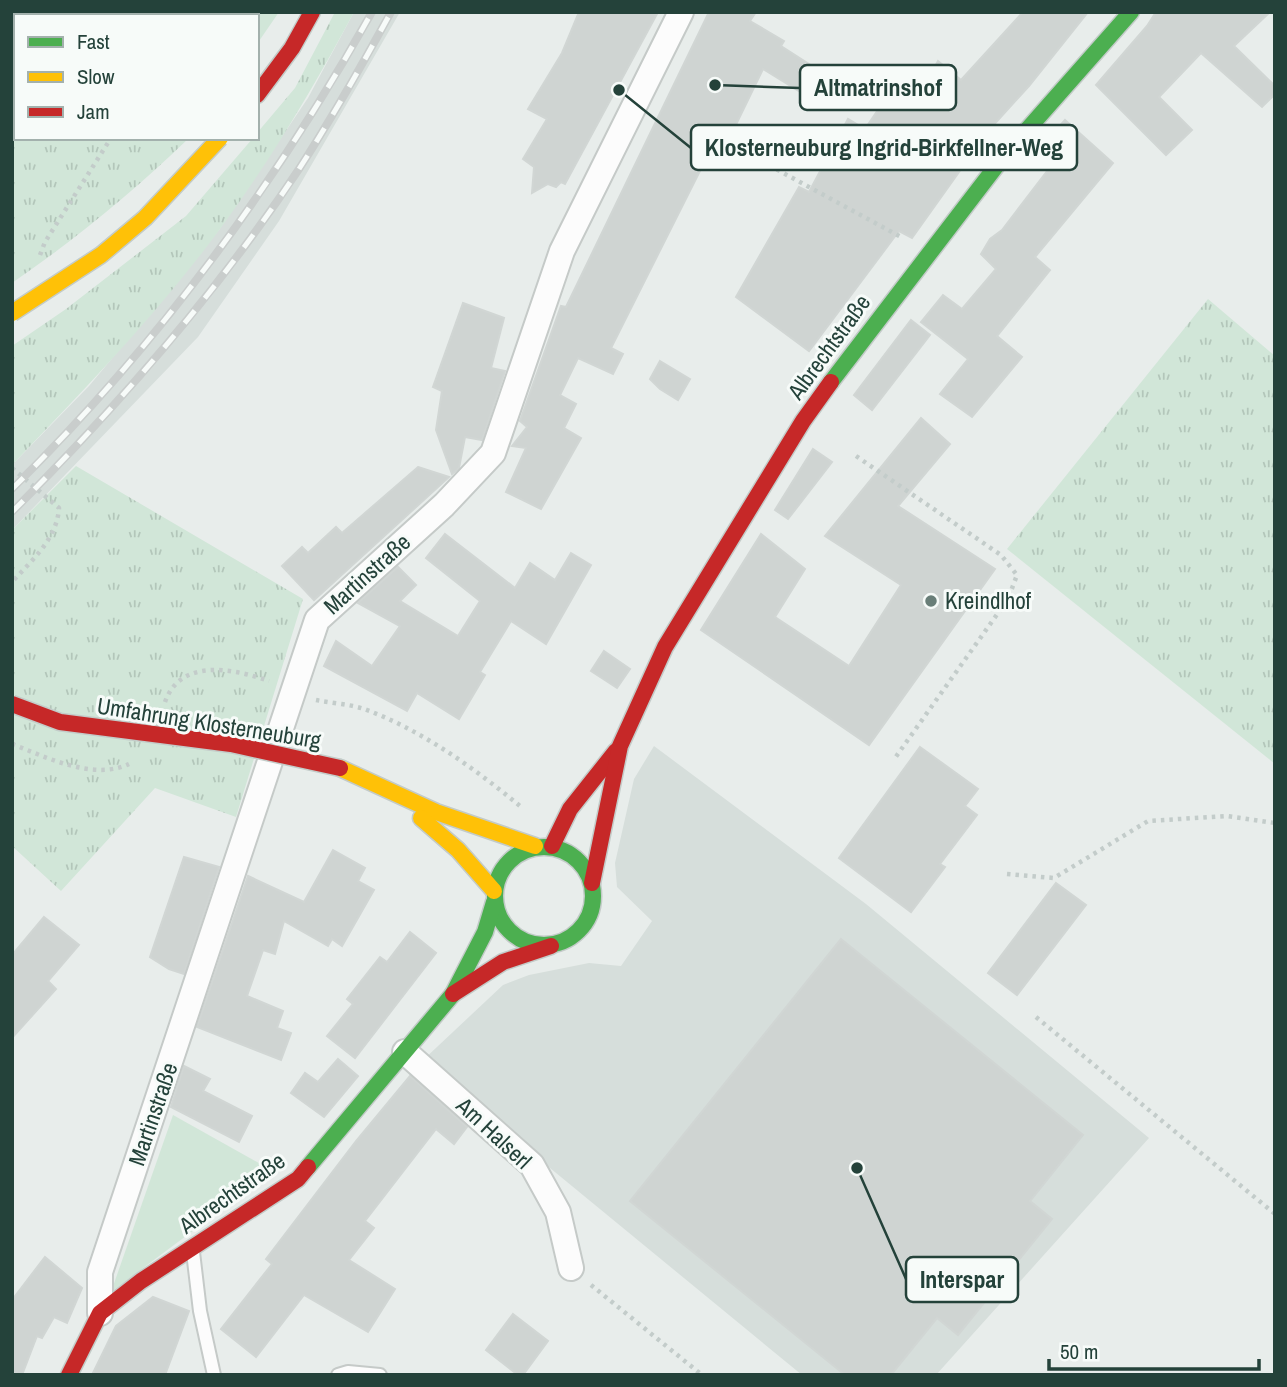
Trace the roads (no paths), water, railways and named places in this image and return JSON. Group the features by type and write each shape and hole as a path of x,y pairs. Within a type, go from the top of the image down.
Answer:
{"main road":[{"path":"259,92 292,48 312,12"},
{"name":"Albrechtstraße","path":"592,883 620,746 665,647 803,421 1004,156 1131,12"},
{"path":"12,313 100,254 145,218 218,140"},
{"name":"Umfahrung Klosterneuburg","path":"12,704 60,722 231,744 340,768 395,796 479,831 543,846"},
{"name":"Albrechtstraße","path":"543,846 620,746"},
{"name":"Umfahrung Klosterneuburg","path":"395,796 458,850 494,897"},
{"path":"543,846 576,859 592,883 592,911 584,928 570,940 551,946 529,944 513,935 499,917 494,897 502,872 512,860 543,846"},
{"name":"Albrechtstraße","path":"100,1313 141,1281 298,1179 453,994 485,932 494,897"},
{"name":"Albrechtstraße","path":"453,994 503,962 551,946"},
{"name":"Martinstraße","path":"69,1375 100,1313"}],"street":[{"name":"Martinstraße","path":"100,1313 100,1272 317,620 444,505 493,453 562,251 681,12"},
{"name":"Am Halserl","path":"405,1052 532,1165 558,1212 571,1268"}],"lane":[{"path":"193,1249 200,1311 212,1374"},
{"path":"338,1375 348,1372 380,1375"}],"railway":[{"path":"12,489 115,380 209,263 295,141 372,12"},
{"path":"12,512 90,432 164,348 234,260 299,169 391,12"}],"place":[{"name":"Altmatrinshof","path":"715,85"},
{"name":"Klosterneuburg Ingrid-Birkfellner-Weg","path":"619,90"},
{"name":"Kreindlhof","path":"931,601"},
{"name":"Interspar","path":"857,1168"}]}
